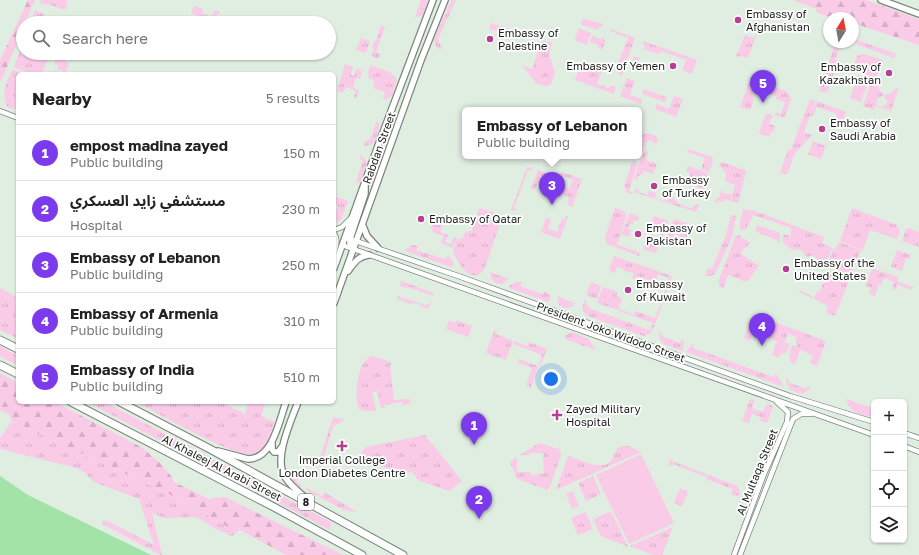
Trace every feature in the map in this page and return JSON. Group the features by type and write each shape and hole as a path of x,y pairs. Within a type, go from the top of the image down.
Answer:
{"highway":[{"path":"0,340 16,348"},
{"path":"0,365 16,373"},
{"name":"Al Khaleej Al Arabi Street","path":"75,404 272,506 362,555"},
{"name":"Al Khaleej Al Arabi Street","path":"124,404 210,449 403,555"}],"main road":[{"name":"Rabdan Street","path":"336,263 342,245 347,238 352,217 365,181 433,0"},
{"name":"Rabdan Street","path":"336,298 421,60 445,0"},
{"path":"881,0 919,14"},
{"path":"354,249 347,238 365,194 365,181"},
{"path":"362,225 367,236 378,248"},
{"path":"344,276 357,259 362,256 369,255"},
{"path":"210,449 243,459 253,459 262,455 266,452 272,442 285,404"},
{"path":"272,442 272,450 277,453 281,450 297,404"},
{"path":"285,439 281,465 283,473 288,481 316,508"}],"street":[{"path":"0,111 16,117"},
{"path":"336,229 342,227 352,217"},
{"name":"President Joko Widodo Street","path":"347,238 396,254 790,396 871,421"},
{"name":"President Joko Widodo Street","path":"342,245 871,434"},
{"path":"393,263 393,258 396,254"},
{"name":"Al Multaqa Street","path":"734,555 764,474 787,422 788,415 786,409 774,399"},
{"name":"Al Multaqa Street","path":"740,555 793,419 800,414 815,414"},
{"path":"907,434 919,438"},
{"path":"907,447 919,452"}],"green space":[{"path":"28,0 35,0 28,16 21,16"},
{"path":"41,0 68,1 65,10 40,3"},
{"path":"421,0 428,0 423,14 415,17"},
{"path":"451,0 456,0 438,39 442,46 441,50 435,45 434,39"},
{"path":"793,0 866,0 919,19 919,45 859,25 859,12 823,12 823,15 816,12 817,9"},
{"path":"194,6 203,9 202,13 209,16 199,16 191,13"},
{"path":"35,10 44,14 43,16 33,16"},
{"path":"215,10 221,12 216,16 212,16"},
{"path":"583,18 603,24 597,30 581,24"},
{"path":"491,23 513,30 511,36 489,29"},
{"path":"381,25 385,27 376,52 380,54 378,59 371,56 374,49 372,48 374,41 376,41"},
{"path":"16,26 16,46 0,81 0,60"},
{"path":"579,28 591,33 587,45 576,41 575,38"},
{"path":"611,29 635,38 622,75 617,73 621,67 617,65 628,38 610,31"},
{"path":"757,33 748,58 740,55 739,57 736,56 745,35 754,38"},
{"path":"592,36 601,39 605,37 604,40 606,40 602,50 598,45 590,42"},
{"path":"361,38 370,41 366,53 356,50"},
{"path":"542,40 552,43 549,54 555,73 551,84 548,86 536,83 522,65 532,69"},
{"path":"643,41 697,60 692,74 682,70 686,60 661,51 659,54 644,49 645,45 642,44"},
{"path":"859,41 896,54 894,58 859,45"},
{"path":"834,48 839,49 835,60 838,61 827,93 819,91"},
{"path":"864,54 883,60 876,78 857,72 854,66 857,56"},
{"path":"634,56 640,58 638,62 647,66 640,69 639,72 630,68"},
{"path":"16,60 47,60 43,72 26,72 15,68 14,66"},
{"path":"56,60 65,60 69,63 66,72 57,69 59,65 54,64"},
{"path":"582,61 603,68 597,84 609,88 611,85 616,87 614,94 575,80"},
{"path":"345,64 353,67 351,75 354,76 356,68 362,71 360,79 356,78 353,88 359,90 357,98 354,97 356,91 346,87 343,93 337,91"},
{"path":"370,65 390,72 397,80 392,96 385,100 383,99 385,92 373,88 375,81 369,79 368,72"},
{"path":"13,70 20,72 16,72 16,109 10,109 5,101 4,95 6,84"},
{"path":"858,75 869,79 861,102 850,98"},
{"path":"751,77 753,78 749,88 755,90 752,96 754,97 750,110 740,107"},
{"path":"627,78 635,81 630,95 642,99 641,104 620,96"},
{"path":"872,79 875,80 880,91 884,94 876,100 877,105 880,107 885,106 887,103 887,100 884,97 885,95 890,94 896,88 899,89 891,111 878,107 876,105 874,110 863,106"},
{"path":"774,87 788,92 787,94 791,100 784,118 775,115 776,112 781,114 785,102 776,99 776,96 771,94"},
{"path":"645,89 666,97 667,100 664,102 643,94 642,91"},
{"path":"674,96 683,99 676,117 655,109 657,104 669,109"},
{"path":"810,99 815,101 804,132 812,135 794,155 788,173 780,173 788,149 791,150"},
{"path":"816,101 846,112 839,129 834,123 837,114 817,107 813,116 810,115"},
{"path":"766,113 773,115 769,124 775,126 773,133 771,132 769,137 759,133"},
{"path":"377,121 380,125 375,141 371,145 364,146 366,140 368,141 371,137"},
{"path":"648,133 656,136 658,139 656,144 649,140 645,143 642,152 642,135"},
{"path":"813,141 826,146 821,159 808,154"},
{"path":"689,149 712,157 713,161 709,172 701,169 705,158 687,152"},
{"path":"644,151 648,152 646,160 657,164 653,174 644,171 643,174 641,173 640,176 638,176 637,180 634,179"},
{"path":"361,154 367,162 360,183 356,182 363,160 360,159"},
{"path":"633,161 638,163 629,191 634,193 632,194 626,192 624,186"},
{"path":"722,162 745,170 746,172 738,203 725,199 724,202 719,200 717,203 715,202 717,198 719,198 722,189 722,192 732,195 735,185 725,181 726,173 719,165"},
{"path":"688,166 708,173 703,189 694,186 694,183 688,181 690,175 689,172 686,171"},
{"path":"527,167 532,168 531,171 528,170 514,208 516,211 511,210"},
{"path":"538,170 552,175 551,178 541,175 535,190 531,189"},
{"path":"561,172 582,179 572,207 568,205 569,202 567,202 569,197 561,194 560,197 555,195 559,186 569,189 573,180 560,175"},
{"path":"635,189 648,195 649,191 656,193 655,198 665,201 665,199 668,200 669,196 677,201 676,203 691,208 696,204 699,205 696,212 634,192"},
{"path":"336,197 348,201 341,220 336,223 336,212 338,205 336,204"},
{"path":"479,208 499,214 502,218 484,270 479,274 474,275 465,271 453,252 457,239 462,239 465,232 472,231"},
{"path":"615,208 626,212 625,214 627,215 617,244 640,253 639,256 607,244 605,237"},
{"path":"852,208 897,225 900,231 897,239 870,230 863,250 840,241"},
{"path":"743,209 752,210 824,237 822,243 832,248 824,267 813,255 807,257 800,249 793,250 783,243 783,234 791,236 791,228 753,215 746,229 742,231 740,228 740,223"},
{"path":"630,213 639,217 638,221 634,220 633,224 630,223 628,229 631,230 629,237 621,234"},
{"path":"731,215 736,216 732,237 715,274 705,276 708,268 712,269 726,235"},
{"path":"566,216 568,217 560,239 541,232 546,218 551,219 548,229 557,232 562,219 564,220"},
{"path":"654,216 668,221 656,253 643,249 648,239 657,242 661,231 652,228 653,226 650,226"},
{"path":"435,217 444,220 440,232 448,235 445,242 451,244 454,237 457,238 453,248 441,243 443,236 434,233 431,228"},
{"path":"674,219 692,225 684,243 678,241 680,236 674,234 672,239 667,238"},
{"path":"757,225 780,233 780,242 755,231"},
{"path":"909,228 919,232 919,247 902,241 906,229"},
{"path":"739,235 750,243 740,253 759,266 747,282 728,275 723,289 719,286 719,280 735,237"},
{"path":"839,242 861,250 835,316 826,313 828,306 799,292 800,290 814,298 817,291 819,292 823,284 829,278 826,276 828,275 828,272 833,277 836,270 827,266 833,249 835,249"},
{"path":"413,245 419,246 416,250 444,259 448,256 453,261 453,265 451,267 405,251"},
{"path":"897,250 911,255 909,259 906,258 902,271 891,267"},
{"path":"614,256 672,276 663,302 661,301 669,278 658,274 655,283 638,276 637,280 632,278 634,273 623,271 623,269 617,267 615,273 609,270"},
{"path":"872,268 898,277 897,281 913,287 912,290 898,285 896,290 892,289 894,282 884,278 881,285 879,284 875,296 869,294 871,288 866,286"},
{"path":"490,272 509,279 502,284 497,283 493,281"},
{"path":"401,281 434,293 433,296 400,286"},
{"path":"516,282 523,282 520,286 542,294 545,291 550,295 551,299 548,302 509,288 509,286"},
{"path":"591,282 601,286 597,299 586,295"},
{"path":"603,287 618,292 616,296 622,298 618,310 597,303"},
{"path":"0,288 16,297 16,338 0,330"},
{"path":"397,296 426,305 430,304 431,301 432,302 428,309 420,306 419,304 410,304 397,299"},
{"path":"557,296 575,303 572,307 565,308 559,305"},
{"path":"585,299 589,308 649,330 653,324 655,325 650,334 644,336 588,316 582,310"},
{"path":"660,305 662,306 655,324 619,311 619,309 634,315 635,311 655,318"},
{"path":"753,314 826,341 817,366 810,363 813,355 800,350 795,364 790,362 789,355 792,345 797,347 796,337 788,333 785,342 790,344 786,353 781,354 779,358 772,355 777,341 753,333 750,341 744,338"},
{"path":"449,320 455,323 456,320 472,326 468,337 446,329"},
{"path":"494,330 497,331 496,334 513,341 506,360 486,353"},
{"path":"572,332 589,339 595,350 565,339 566,335"},
{"path":"660,332 662,333 661,336 680,343 682,340 684,341 683,351 663,344 659,337"},
{"path":"514,341 528,346 529,342 547,349 540,366 542,355 513,344"},
{"path":"692,344 694,345 693,348 773,377 775,374 784,387 686,352"},
{"path":"0,346 16,355 16,365 0,356"},
{"path":"371,356 391,362 392,364 390,365 394,400 409,399 411,403 403,405 402,402 384,405 385,408 381,408 377,391 372,392 375,411 364,411 358,408 357,388 360,372 366,360"},
{"path":"519,359 538,366 531,388 526,386 532,368 517,362"},
{"path":"0,373 16,382 16,404 59,404 141,447 158,461 172,477 174,482 211,500 211,498 225,497 343,555 286,555 240,530 228,527 167,493 12,421 9,414 0,410"},
{"path":"787,378 789,379 788,382 806,389 808,386 810,387 809,390 802,394 790,390 786,381"},
{"path":"750,399 755,400 752,408 763,412 767,404 773,406 767,423 760,421 761,417 752,414 749,423 742,421"},
{"path":"847,399 871,408 871,417 856,412 848,404"},
{"path":"91,404 109,404 331,522 330,530"},
{"path":"140,404 225,404 245,414 248,404 265,404 261,416 275,422 268,441 259,452 254,454 245,454 231,449 177,424"},
{"path":"333,417 345,420 333,426 321,467 318,464"},
{"path":"12,421 167,493 228,527 240,530 232,536 214,528 197,517 165,518 152,513 161,555 102,524 103,520 110,522 154,545 139,499 94,482 84,472 76,468 0,449 0,438"},
{"path":"425,435 462,481 449,491 418,480 412,472 402,474 366,461 362,456 362,452 366,447"},
{"path":"539,443 559,449 561,455 550,487 547,490 517,479 510,462 517,457 517,472 529,472 531,475 544,473 543,453 529,453 529,455 520,455"},
{"path":"629,446 641,452 556,490 568,456 584,462 601,465 610,462 618,448"},
{"path":"641,454 674,523 629,544 596,475"},
{"path":"670,460 737,486 740,490 739,496 731,494 733,489 706,479 707,477 673,464 672,466 668,465"},
{"path":"284,467 300,476 296,481 301,485 300,487 289,479"},
{"path":"593,476 601,494 586,501 578,483"},
{"path":"307,488 322,496 324,492 357,512 344,510 306,490"},
{"path":"680,488 688,491 682,506 674,503"},
{"path":"573,491 579,506 572,509 566,494"},
{"path":"611,511 628,547 601,536 593,519"},
{"path":"586,512 593,529 578,535 571,518"},
{"path":"673,527 662,555 653,555 630,546"}],"shaded area":[{"path":"0,476 28,495 151,555 0,555"}],"place":[{"name":"Embassy of Afghanistan","path":"738,20"},
{"name":"Embassy of Palestine","path":"490,39"},
{"name":"Embassy of Yemen","path":"673,66"},
{"name":"Embassy of Kazakhstan","path":"889,73"},
{"name":"Embassy of India","path":"763,103"},
{"name":"Embassy of Saudi Arabia","path":"822,129"},
{"name":"Embassy of Turkey","path":"654,186"},
{"name":"Embassy of Lebanon","path":"552,205"},
{"name":"Embassy of Qatar","path":"421,219"},
{"name":"Embassy of Pakistan","path":"638,234"},
{"name":"Embassy of the United States","path":"786,269"},
{"name":"Embassy of Kuwait","path":"628,290"},
{"name":"Embassy of Armenia","path":"762,346"},
{"name":"Zayed Military Hospital","path":"557,415"},
{"name":"empost madina zayed","path":"474,445"},
{"name":"Imperial College London Diabetes Centre","path":"342,446"},
{"name":"مستشفي زايد العسكري","path":"479,519"}]}
